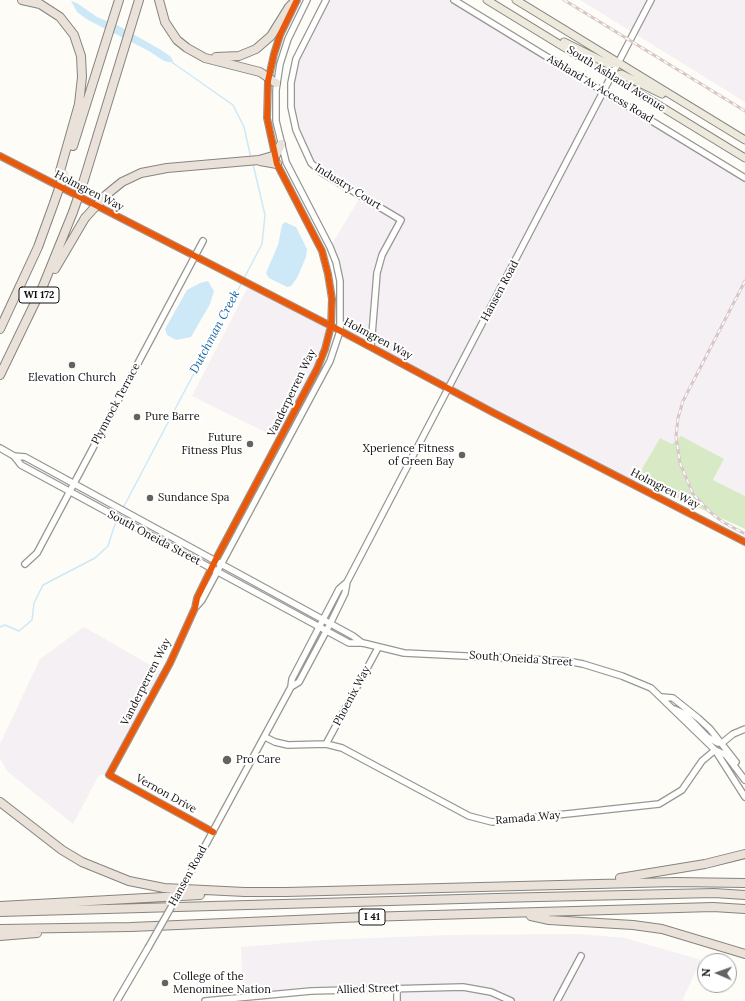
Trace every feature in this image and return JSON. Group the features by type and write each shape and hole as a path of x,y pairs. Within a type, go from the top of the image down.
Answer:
{"highway":[{"path":"22,0 40,4 60,17 74,35 81,56 82,77 80,99 62,172"},
{"name":"WI 172","path":"0,329 38,247 55,201 62,172 119,0"},
{"name":"WI 172","path":"0,375 43,286 73,212 139,0"},
{"path":"159,0 165,22 177,40 205,58 255,70 268,76 276,83"},
{"path":"198,54 231,58 256,49 271,36 289,7 297,0"},
{"path":"43,286 85,218 106,194 122,182 141,173 167,168 259,160 274,156 278,152 281,144"},
{"path":"259,160 277,164"},
{"path":"0,802 62,850 82,862 112,875 164,888 244,892"},
{"path":"0,806 14,812"},
{"path":"539,885 548,882 604,880 661,873 745,854"},
{"path":"0,906 244,892 695,881 745,882"},
{"name":"I 41","path":"0,912 714,893 745,895"},
{"name":"I 41","path":"0,929 131,927 365,917 713,907 745,908"},
{"path":"522,913 549,920 633,925 662,929 745,954"},
{"path":"0,936 131,927"}],"main road":[{"name":"South Ashland Avenue","path":"487,0 745,158"},
{"name":"South Ashland Avenue","path":"516,0 745,140"},
{"path":"536,30 608,64 619,63"},
{"path":"612,76 621,74 668,97 679,100"}],"street":[{"name":"Vanderperren Way","path":"109,775 170,663 195,608 197,598 215,561 317,369 325,349 331,326 332,299 322,251 277,164 274,156 267,118 268,76 280,35 297,0"},
{"name":"Vanderperren Way","path":"195,608 202,601 330,361 340,331 340,281 336,262 330,247 286,162 276,121 276,83 288,39 307,0"},
{"name":"Industry Court","path":"326,0 296,59 291,83 291,107 296,130 311,163 321,172 401,220 382,255 377,273 371,347"},
{"name":"Ashland Av Access Road","path":"454,0 745,178"},
{"name":"Hansen Road","path":"291,687 299,682 326,632 345,593 347,582 651,0"},
{"name":"Holmgren Way","path":"0,156 331,326 494,413 745,542"},
{"name":"Plymrock Terrace","path":"25,564 37,552 203,240"},
{"name":"South Oneida Street","path":"0,448 14,456 21,465 318,628 349,643 363,643"},
{"name":"South Oneida Street","path":"14,456 25,457 353,636 363,643 378,648 404,652 567,661 584,664 622,676 651,688 715,750 745,797"},
{"name":"Hansen Road","path":"117,1001 265,737 291,687 292,679 339,589 347,582"},
{"name":"Phoenix Way","path":"326,744 378,648"},
{"path":"662,697 673,698 709,728 745,775"},
{"path":"668,706 685,714 708,737 722,743"},
{"path":"722,743 733,734 745,729"},
{"name":"Ramada Way","path":"265,737 275,742 288,745 326,744 348,751 469,816 492,822 659,804 682,790 700,765 715,750"},
{"path":"715,750 726,755 745,780"},
{"name":"Vernon Drive","path":"109,775 213,832"},
{"path":"557,1001 580,956"},
{"name":"Allied Street","path":"205,1001 312,991 473,987 491,992 511,1001"},
{"path":"397,988 397,1001"}],"shaded area":[{"path":"326,0 454,0 745,178 745,496 713,480 724,460 672,444 660,438 633,484 340,331 340,281 330,247 361,196 315,167 300,141 291,95 301,46"},
{"path":"580,0 745,0 745,102 590,6"},
{"path":"249,285 331,326 325,349 281,440 192,396"},
{"path":"84,627 164,673 109,775 99,775 73,824 7,771 0,758 0,744 40,659"},
{"path":"580,934 625,938 697,959 697,969 682,1001 400,1001 400,985 304,987 243,994 241,947 323,940 449,935"}],"green space":[{"path":"681,436 724,459 713,480 745,496 745,529 636,479 660,438 672,444"}],"water":[{"path":"71,1 77,3 97,17 119,26 161,50 171,57 174,63 164,61 149,51 88,20 77,12"},
{"path":"285,222 296,227 307,249 306,257 297,278 291,286 287,287 269,278 266,273 278,245 282,225"},
{"path":"208,281 214,291 210,304 191,337 176,340 167,335 165,329 187,290 200,283"}],"waterway":[{"name":"Dutchman Creek","path":"173,63 233,105 244,127 251,158"},
{"name":"Dutchman Creek","path":"123,508 262,244 265,215 253,164"},
{"name":"Dutchman Creek","path":"0,627 5,625 19,631 32,620 34,603 43,585 95,558 108,546 121,511"}],"railway":[{"path":"564,0 745,111"},
{"path":"745,281 683,401 678,418 676,437 680,463 693,494 710,512 723,522 745,534"}],"cycle path":[{"path":"213,832 109,775 170,663 195,608 197,598 215,561 317,369 325,349 331,326 332,299 322,251 277,164 267,118 268,81 274,54 280,35 297,0"},
{"path":"0,156 335,328 494,413 745,542"}],"place":[{"name":"Elevation Church","path":"72,365"},
{"name":"Pure Barre","path":"137,417"},
{"name":"Future Fitness Plus","path":"250,444"},
{"name":"Xperience Fitness of Green Bay","path":"462,455"},
{"name":"Sundance Spa","path":"150,498"},
{"name":"Pro Care","path":"227,760"},
{"name":"College of the Menominee Nation","path":"165,983"}]}
